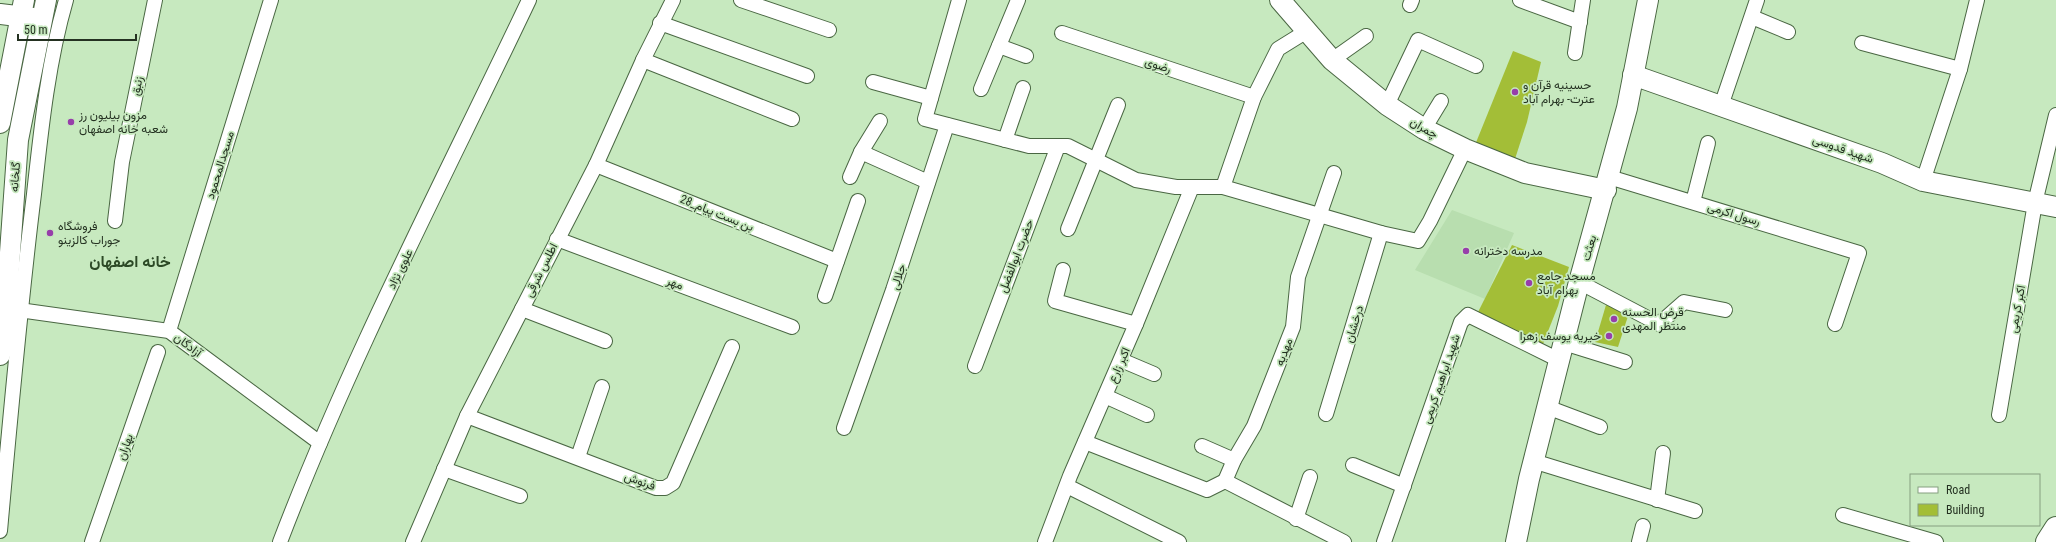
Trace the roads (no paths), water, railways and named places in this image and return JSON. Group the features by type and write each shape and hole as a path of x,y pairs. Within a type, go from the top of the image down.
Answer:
{"main road":[{"path":"2047,542 2056,528"}],"street":[{"path":"0,531 13,309 59,25 66,0"},
{"name":"زنبق","path":"116,221 122,162 154,0"},
{"name":"مسجدالمحمود","path":"169,331 271,0"},
{"name":"علوی نژاد","path":"280,542 305,476 390,290 529,0"},
{"name":"اطلس شرقی","path":"413,542 467,416 596,165 660,23 673,0"},
{"path":"742,0 828,30"},
{"path":"959,0 925,119 1029,146 1068,146 1136,180 1176,187 1223,187 1381,233 1418,241 1430,221 1465,149"},
{"path":"981,89 1018,0"},
{"name":"چمران","path":"1280,0 1332,60 1387,105 1424,130 1465,149 1525,173 1608,183"},
{"path":"1520,0 1580,22"},
{"path":"1575,53 1583,0"},
{"name":"بعثت","path":"1516,542 1547,407 1579,282 1608,183 1627,108 1647,0"},
{"path":"1721,106 1757,0"},
{"path":"1923,182 1960,69 1977,0"},
{"path":"0,123 22,8"},
{"path":"0,14 22,8 44,9"},
{"name":"گلخانه","path":"0,355 13,309 18,140 44,9"},
{"path":"1752,17 1788,32"},
{"path":"660,23 807,76"},
{"path":"1223,187 1254,97 1278,49 1307,31"},
{"name":"رضوی","path":"1062,33 1254,97"},
{"path":"1332,60 1366,36"},
{"path":"1387,105 1418,40 1476,66"},
{"path":"1862,43 1960,69"},
{"path":"999,46 1026,56"},
{"path":"643,60 792,119"},
{"name":"شهید قدوسی","path":"1633,75 1882,163 1923,182 2056,207"},
{"path":"873,82 931,98"},
{"path":"1005,140 1023,88"},
{"path":"1424,130 1441,100"},
{"path":"1068,229 1118,105"},
{"name":"اکبر کریمی","path":"1999,415 2035,203 2056,115"},
{"path":"850,177 861,152 880,121"},
{"name":"جلالی","path":"844,428 893,290 947,125"},
{"path":"1693,202 1708,143"},
{"name":"حضرت ابوالفضل","path":"975,366 1058,146"},
{"path":"861,152 928,182"},
{"name":"بن بست پیام_28","path":"596,165 837,261"},
{"name":"مهدیه","path":"1225,481 1234,460 1254,426 1293,327 1298,277 1334,173"},
{"name":"رسول اکرمی","path":"1608,183 1693,202 1859,253 1836,324"},
{"name":"اکبر زارع","path":"1045,542 1085,442 1121,360 1192,187"},
{"path":"825,296 858,201"},
{"name":"درخشان","path":"1326,414 1381,233"},
{"name":"مهر","path":"557,239 792,327"},
{"path":"1064,270 1055,301 1136,324"},
{"path":"1579,282 1659,324 1684,302 1725,310"},
{"name":"آزادگان","path":"13,309 169,331 320,443"},
{"path":"522,309 605,341"},
{"name":"شهید ابراهیم کریمی","path":"1384,542 1461,322 1468,315 1562,352"},
{"name":"فرنوش","path":"467,416 578,457 656,488 665,488 673,483 732,347"},
{"name":"بهاران","path":"92,542 158,352"},
{"path":"1562,352 1625,362"},
{"path":"1121,360 1154,374"},
{"path":"578,457 602,387"},
{"path":"1105,396 1147,415"},
{"path":"1547,407 1600,427"},
{"path":"1085,442 1207,490 1225,481 1340,541"},
{"path":"1202,446 1234,460"},
{"path":"1657,500 1663,453"},
{"path":"1534,461 1695,511"},
{"path":"1353,465 1404,486"},
{"path":"444,469 520,496"},
{"path":"1296,519 1310,477"},
{"path":"1067,486 1179,542"},
{"path":"1843,515 1936,542"},
{"path":"1639,542 1643,526"}],"place":[{"name":"حسینیه قرآن و عترت- بهرام آباد","path":"1515,92"},
{"name":"مزون بیلیون رز شعبه خانه اصفهان","path":"71,122"},
{"name":"فروشگاه جوراب کالزینو","path":"50,233"},
{"name":"مدرسه دخترانه","path":"1466,251"},
{"name":"مسجد جامع بهرام آباد","path":"1529,283"},
{"name":"قرض الحسنه منتظر المهدی","path":"1614,319"},
{"name":"خیریه یوسف زهرا","path":"1609,336"}],"district":[{"name":"خانه اصفهان","path":"130,261"}]}
